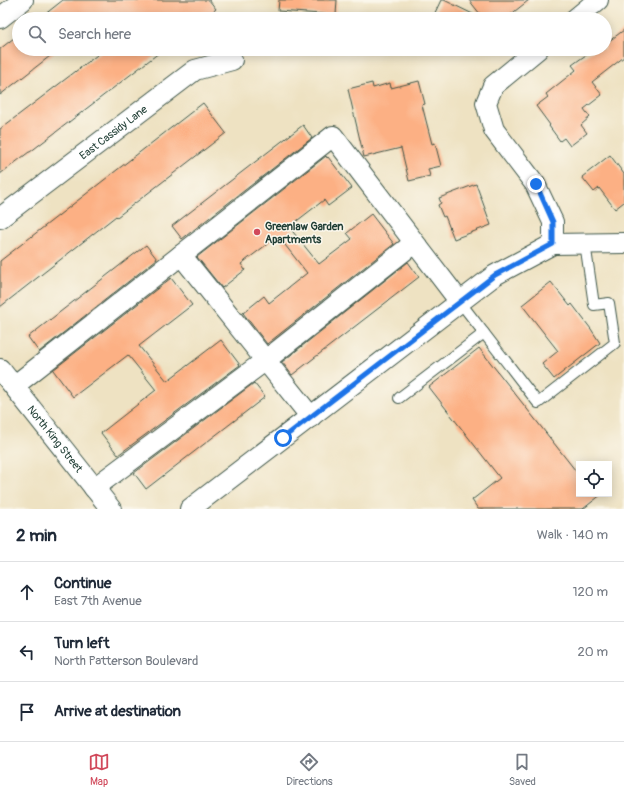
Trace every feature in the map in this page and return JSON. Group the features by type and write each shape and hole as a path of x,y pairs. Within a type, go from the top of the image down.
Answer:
{"street":[{"path":"0,18 23,0"},
{"path":"583,12 598,0"},
{"path":"529,56 493,86 486,103 494,130 536,184 553,222 553,244"},
{"name":"East Cassidy Lane","path":"0,218 195,70 232,60"},
{"path":"14,386 333,136 460,302"},
{"path":"94,488 266,360 414,243"},
{"path":"190,509 495,275 553,244 624,243"},
{"path":"181,255 311,417"},
{"name":"North King Street","path":"0,369 111,509"}],"lane":[{"path":"460,302 538,403 615,343 609,303 594,305 585,243"},
{"path":"399,398 484,333"}],"building":[{"path":"63,0 209,0 216,9 212,12 48,12"},
{"path":"279,0 337,0 336,12 278,11"},
{"path":"441,0 444,0 469,12 435,12"},
{"path":"469,0 529,0 514,12 478,12"},
{"path":"624,30 624,57 592,82 602,95 584,109 590,117 581,125 587,133 570,146 564,138 560,141 536,106 548,97 546,94 576,70 572,65 583,57 612,56 612,39"},
{"path":"12,40 12,56 50,56 0,95 0,49"},
{"path":"96,56 155,56 0,174 0,129"},
{"path":"419,81 425,104 422,105 432,144 435,143 441,166 428,169 430,176 409,181 401,148 364,157 348,89 372,83 373,88 390,83 391,88"},
{"path":"203,103 226,133 117,217 116,216 0,307 0,261"},
{"path":"303,125 312,138 182,239 172,226"},
{"path":"610,155 624,174 624,202 615,209 599,188 594,192 582,177"},
{"path":"326,156 352,188 328,206 324,200 289,227 319,264 352,239 347,233 371,214 394,244 267,344 243,313 264,296 269,303 307,273 278,236 241,264 245,270 222,288 197,257"},
{"path":"476,184 491,225 454,239 445,216 443,217 438,205 441,203 439,198"},
{"path":"146,245 157,259 39,352 28,337"},
{"path":"408,262 419,277 292,375 282,362"},
{"path":"171,278 192,305 139,346 167,381 221,340 240,365 118,455 101,433 156,390 128,355 73,397 53,370"},
{"path":"551,282 570,306 572,304 600,343 554,379 542,364 558,351 522,305"},
{"path":"479,348 576,471 576,497 598,497 583,509 478,509 472,500 500,478 429,387"},
{"path":"254,383 265,397 146,489 134,473"}],"place":[{"name":"Greenlaw Garden Apartments","path":"257,232"}],"route":[{"path":"283,438 495,275 553,244 553,222 536,184"}]}
